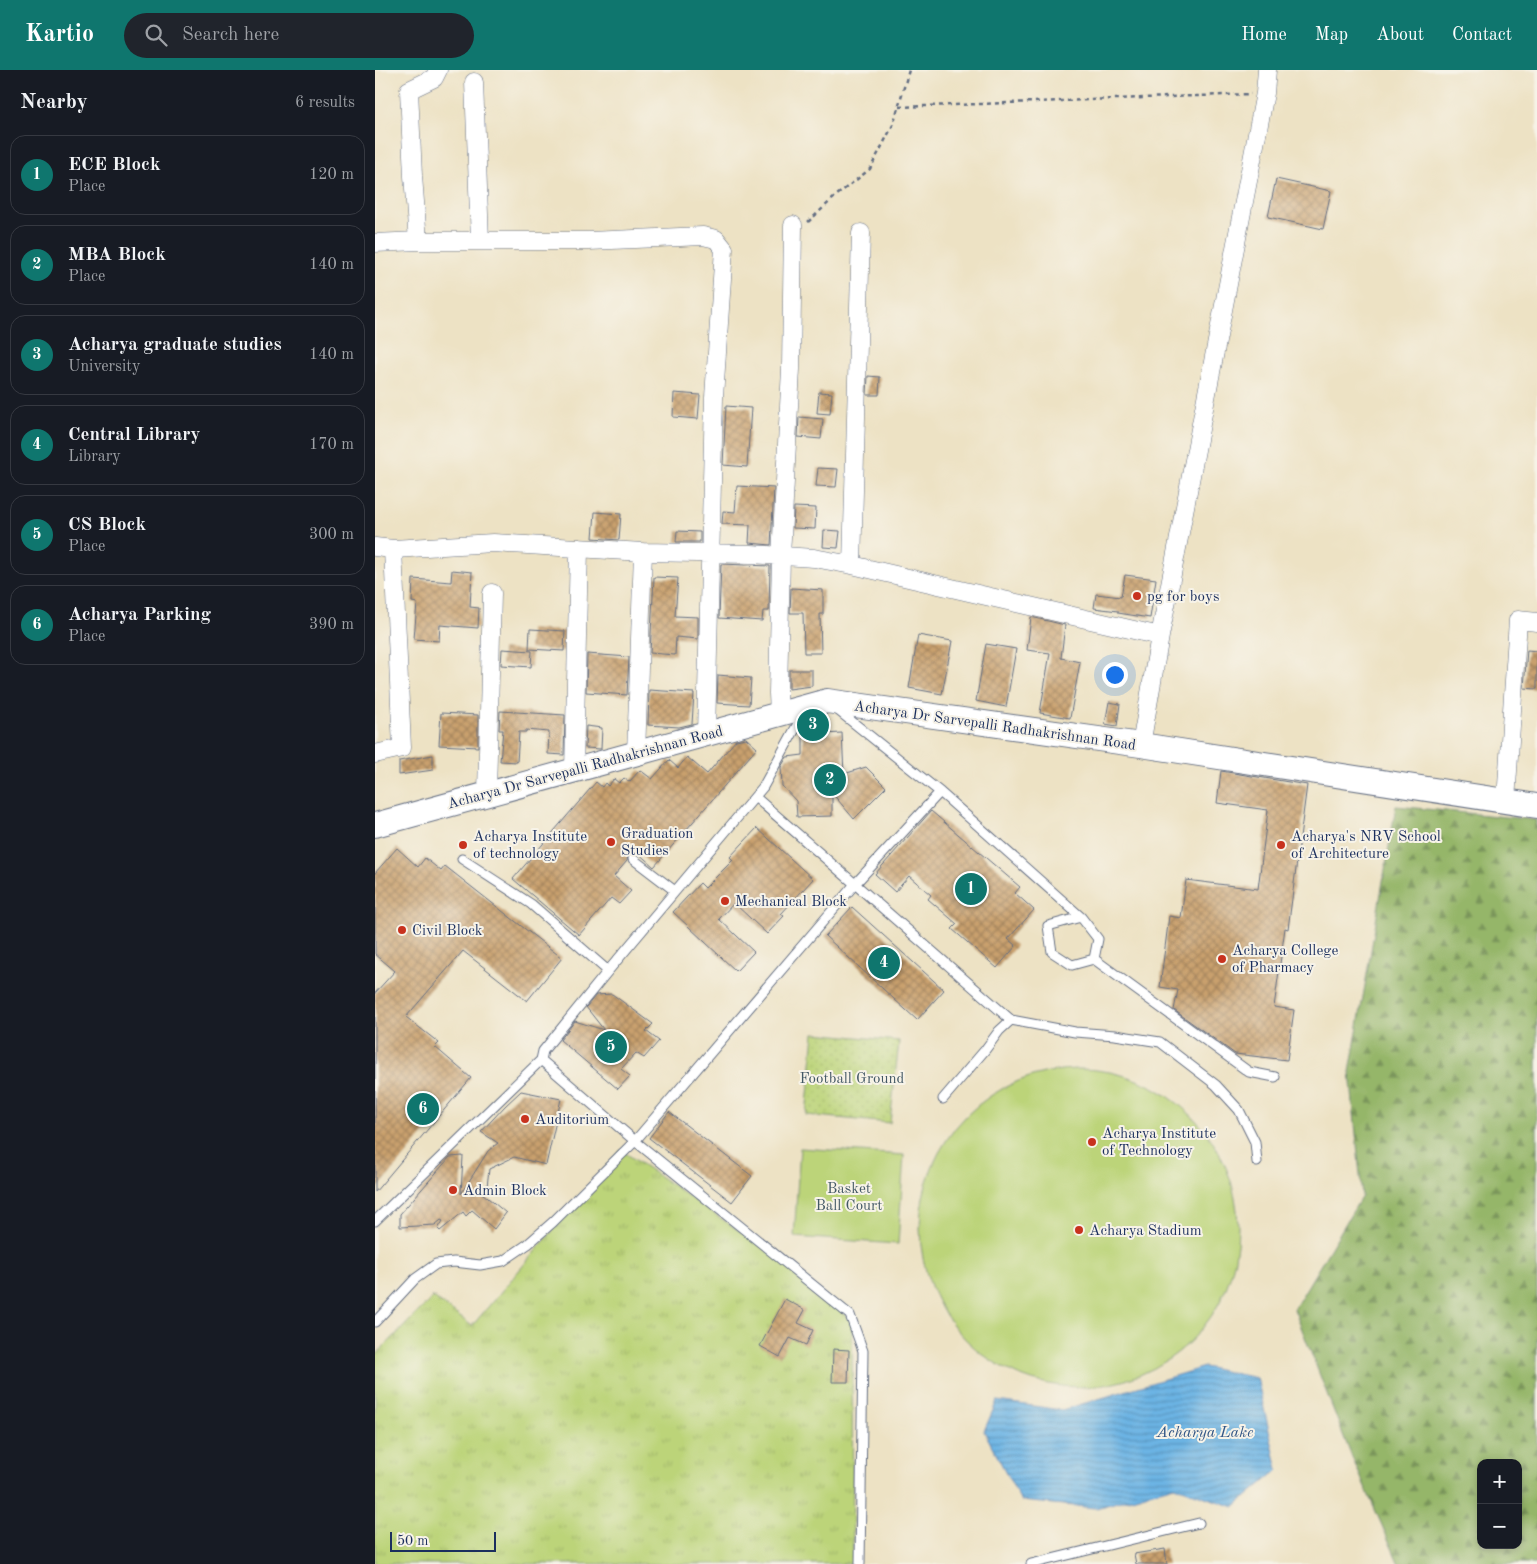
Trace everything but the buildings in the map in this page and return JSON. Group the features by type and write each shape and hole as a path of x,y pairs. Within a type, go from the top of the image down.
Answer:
{"street":[{"path":"418,241 409,90 434,78 438,70"},
{"path":"1141,745 1159,636 1265,93 1267,70"},
{"path":"474,82 480,241"},
{"path":"779,714 781,556 791,369 793,225"},
{"path":"852,565 861,233"},
{"path":"375,243 418,241 589,241 703,236 716,239 724,249 714,397 706,735"},
{"path":"375,547 393,549 493,543 643,552 814,558 852,565 1159,636"},
{"path":"574,771 579,548"},
{"path":"375,754 402,748 393,549"},
{"path":"636,754 643,552"},
{"path":"487,793 492,593"},
{"path":"1506,801 1518,620 1537,622"},
{"name":"Acharya Dr Sarvepalli Radhakrishnan Road","path":"375,825 817,704 1141,745 1537,806"}],"lane":[{"path":"375,1221 541,1060 543,1051 608,971 763,787 817,704 940,792 1081,917 1098,939 1094,959"},
{"path":"375,1322 415,1278 436,1264 454,1262 480,1265 503,1261 528,1244 553,1222 635,1141 855,884 940,792"},
{"path":"755,797 1011,1020 1075,1032 1115,1035 1160,1042 1216,1086 1239,1110 1255,1142 1257,1162"},
{"path":"462,859 531,904 608,971"},
{"path":"633,859 675,891"},
{"path":"1081,917 1048,926 1052,952 1073,965 1094,959"},
{"path":"1094,959 1249,1072 1275,1076"},
{"path":"943,1099 999,1031 1011,1020"},
{"path":"541,1060 635,1141 850,1315 863,1351 860,1564"},
{"path":"1031,1564 1199,1523"}],"path":[{"path":"793,225 807,223 837,195 870,169 893,125 909,70"},
{"path":"899,107 1265,93"}],"green space":[{"path":"1396,806 1537,820 1537,1564 1399,1564 1351,1455 1294,1309 1362,1196 1350,1072"},
{"name":"Football Ground","path":"814,1033 899,1041 890,1123 806,1115"},
{"name":"Acharya Stadium","path":"1063,1069 1095,1069 1125,1075 1154,1087 1168,1095 1192,1115 1212,1139 1226,1167 1232,1182 1238,1212 1238,1244 1232,1274 1226,1289 1212,1317 1192,1341 1168,1361 1125,1381 1095,1387 1063,1387 1033,1381 990,1361 966,1341 946,1317 926,1274 920,1244 920,1212 926,1182 946,1139 966,1115 990,1095 1033,1075"},
{"name":"Basket Ball Court","path":"800,1148 904,1155 898,1244 794,1237"},
{"path":"621,1150 789,1265 852,1321 853,1564 375,1564 375,1356 433,1297 472,1326"}],"water":[{"name":"Acharya Lake","path":"1204,1367 1257,1378 1278,1470 1234,1507 1174,1486 1096,1508 1021,1501 984,1431 997,1401 1062,1410"}],"place":[{"name":"pg for boys","path":"1137,596"},
{"name":"Acharya graduate studies","path":"813,725"},
{"name":"MBA Block","path":"830,780"},
{"name":"Graduation Studies","path":"611,842"},
{"name":"Acharya Institute of technology","path":"463,845"},
{"name":"Acharya's NRV School of Architecture","path":"1281,845"},
{"name":"ECE Block","path":"971,889"},
{"name":"Mechanical Block","path":"725,901"},
{"name":"Civil Block","path":"402,930"},
{"name":"Acharya College of Pharmacy","path":"1222,959"},
{"name":"Central Library","path":"884,963"},
{"name":"CS Block","path":"611,1047"},
{"name":"Acharya Parking","path":"423,1109"},
{"name":"Auditorium","path":"525,1119"},
{"name":"Acharya Institute of Technology","path":"1092,1142"},
{"name":"Admin Block","path":"453,1190"},
{"name":"Acharya Stadium","path":"1079,1230"}]}
